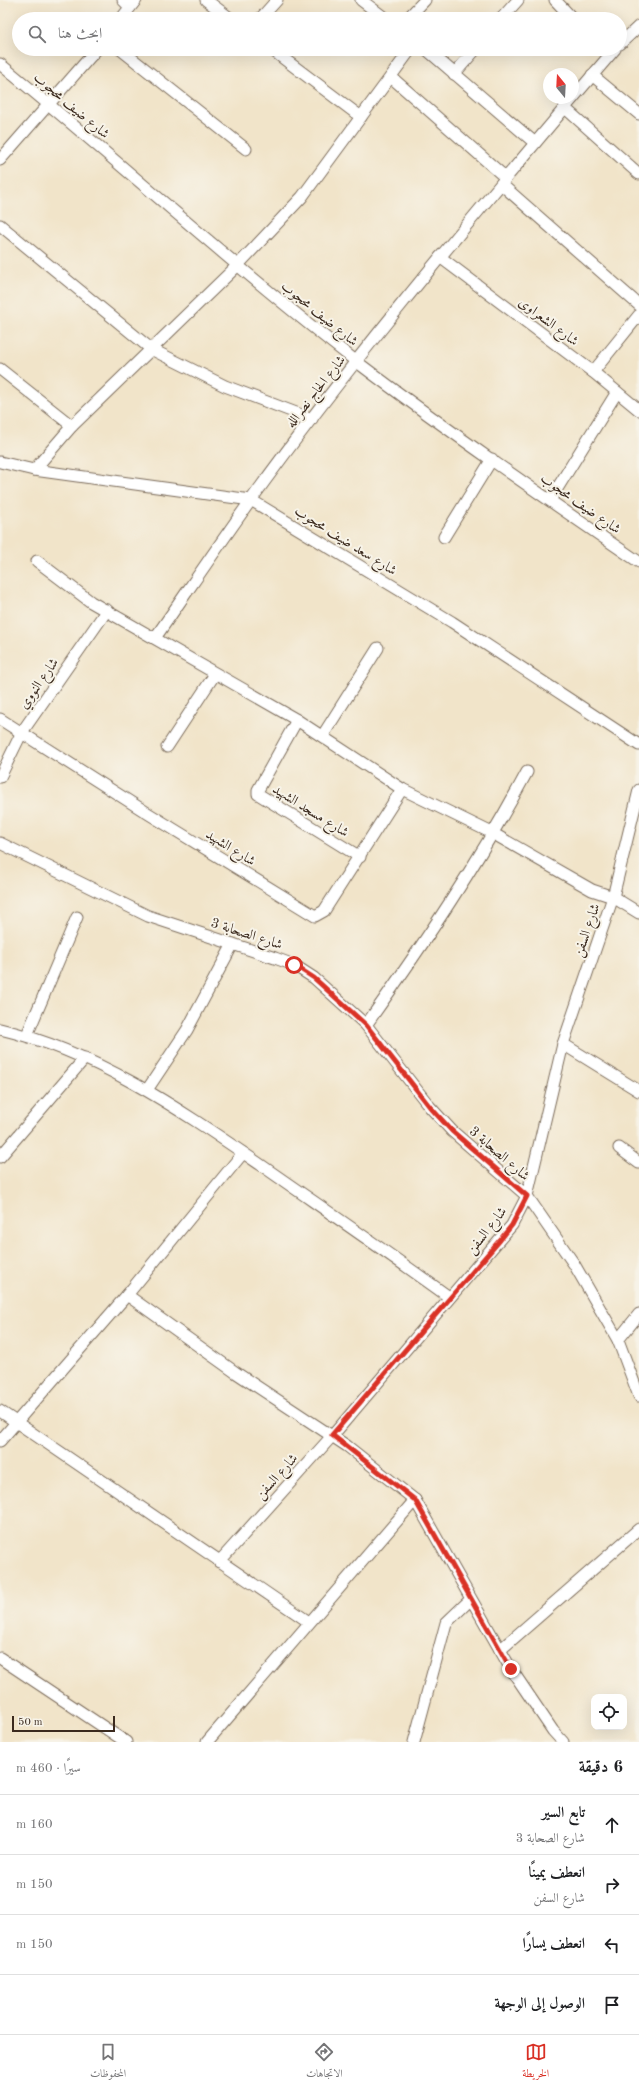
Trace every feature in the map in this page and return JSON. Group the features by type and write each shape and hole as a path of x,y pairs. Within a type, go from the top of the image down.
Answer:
{"street":[{"path":"206,0 222,12"},
{"path":"266,12 276,0"},
{"path":"361,0 377,12"},
{"path":"414,12 425,0"},
{"path":"507,12 518,0"},
{"path":"555,0 567,12"},
{"path":"125,12 130,2"},
{"path":"627,37 639,26"},
{"path":"0,160 91,56"},
{"path":"129,56 246,149"},
{"path":"280,56 361,117"},
{"path":"34,470 72,426 237,266 302,197 407,56"},
{"path":"434,56 535,143"},
{"path":"454,74 470,56"},
{"name":"شارع الحاج نصرالله","path":"579,91 605,56"},
{"name":"شارع ضيف محجوب","path":"0,64 49,104 237,266 357,362 639,562"},
{"path":"592,75 639,114"},
{"path":"391,77 639,305"},
{"name":"شارع الحاج نصرالله","path":"155,638 251,500 312,419 440,257 568,104"},
{"path":"564,108 639,174"},
{"path":"0,225 151,349 225,386 312,419"},
{"name":"شارع الشعراوى","path":"440,257 593,372 639,410"},
{"path":"593,372 637,322"},
{"path":"0,369 72,426"},
{"path":"550,500 617,392"},
{"path":"444,536 492,459"},
{"name":"شارع سعد ضيف محجوب","path":"0,462 34,470 251,500 452,622 639,745"},
{"path":"38,561 91,602 323,735 402,789 494,834 592,890 613,896 639,913"},
{"name":"شارع النووي","path":"0,777 22,732 106,610"},
{"path":"323,735 378,648"},
{"path":"167,747 215,674"},
{"name":"شارع الشهيد","path":"0,719 148,814 315,916 324,911 360,857 402,789"},
{"name":"شارع مسجد الشهيد","path":"297,720 258,790 258,794 360,857"},
{"path":"366,1025 433,930 494,834 527,772"},
{"name":"شارع السفن","path":"219,1562 332,1435 512,1225 527,1196 563,1044 613,896 639,790"},
{"name":"شارع الصحابة 3","path":"0,843 148,916 294,965 314,978 366,1025 430,1107 452,1131 527,1196 574,1264 618,1340 639,1396"},
{"path":"27,1035 77,916"},
{"path":"147,1090 187,1030 233,944"},
{"path":"0,1029 27,1035 85,1058 147,1090 359,1232 449,1297"},
{"path":"563,1044 639,1091"},
{"path":"0,1157 85,1058"},
{"path":"619,1148 639,1163"},
{"path":"0,1441 127,1295 242,1153"},
{"path":"127,1295 235,1372 332,1435 415,1500 470,1600 500,1650 553,1731 563,1742"},
{"path":"618,1340 639,1314"},
{"path":"0,1412 17,1422 219,1562 309,1622"},
{"path":"207,1742 415,1500"},
{"path":"500,1650 639,1528"},
{"path":"414,1742 446,1623 470,1600"},
{"path":"0,1658 126,1742"}],"route":[{"path":"294,965 314,978 366,1025 415,1091 452,1131 527,1196 512,1225 500,1240 449,1297 332,1435 415,1500 470,1600 511,1669"}]}
